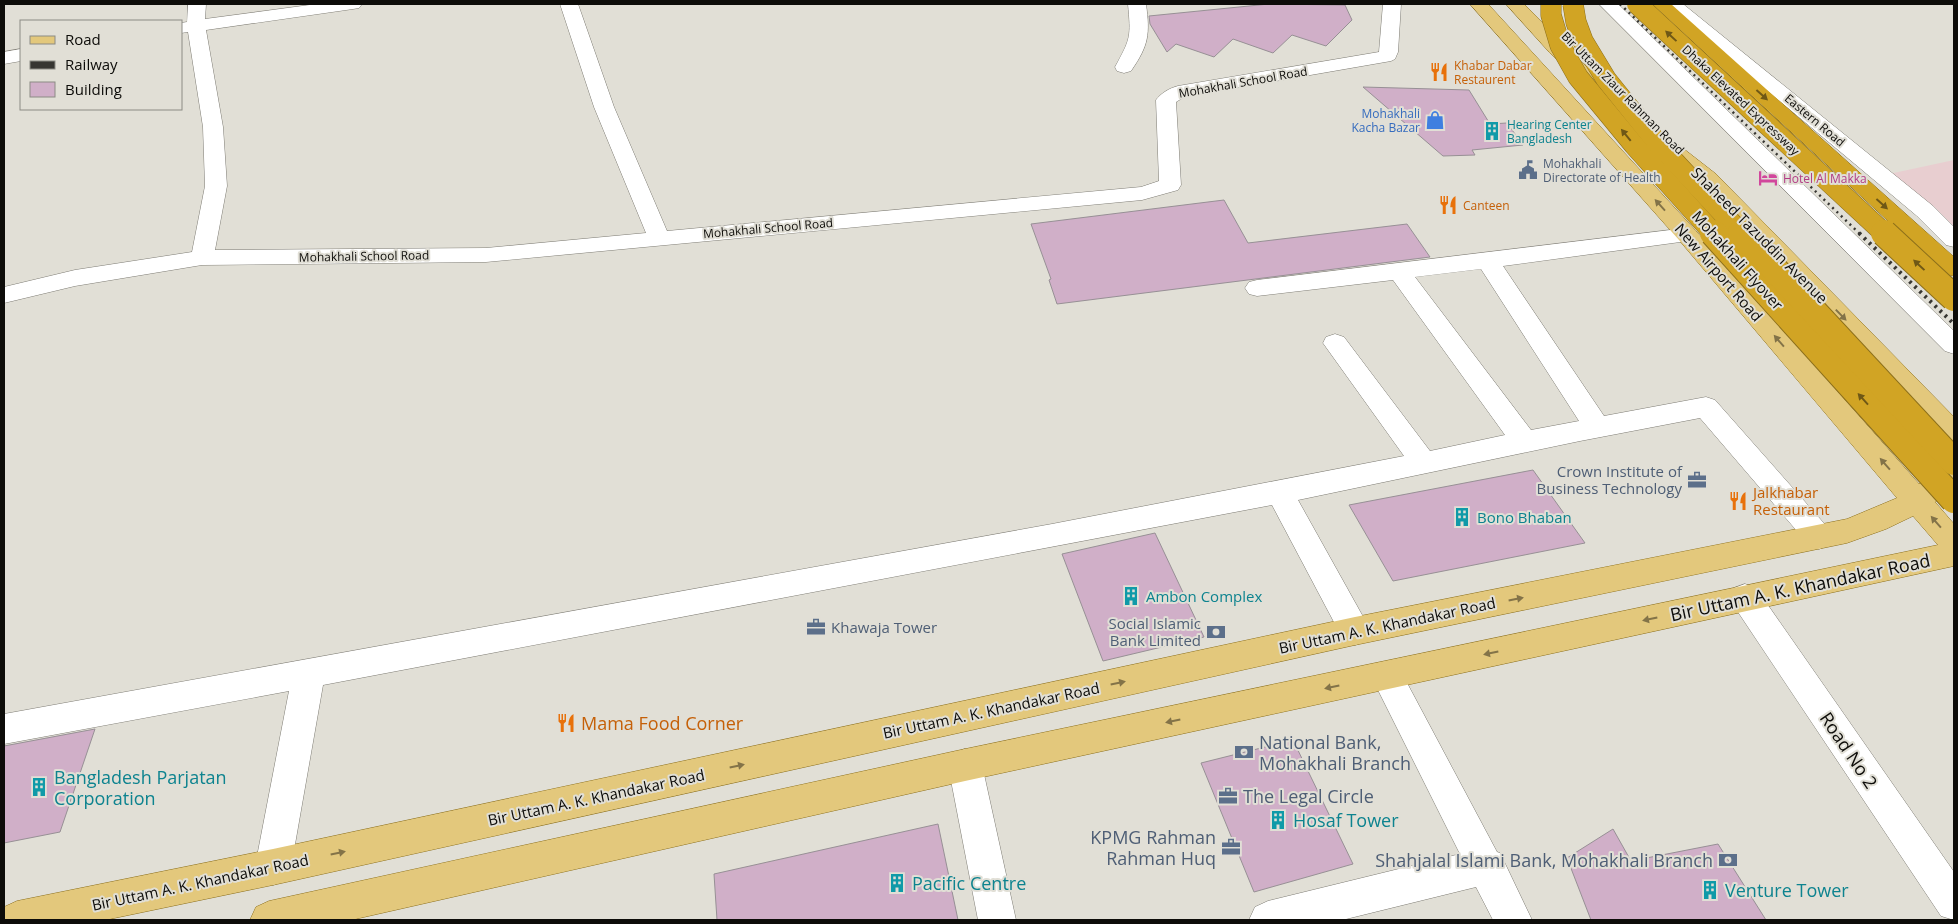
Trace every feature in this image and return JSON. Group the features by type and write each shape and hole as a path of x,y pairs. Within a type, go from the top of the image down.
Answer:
{"highway":[{"name":"Mohakhali Flyover","path":"1551,4 1551,15 1560,45 1578,77 1634,145 1954,500"},
{"name":"Mohakhali Flyover","path":"1572,4 1576,25 1583,43 1614,90 1659,145 1954,462"},
{"name":"Dhaka Elevated Expressway","path":"1637,4 1954,298"},
{"name":"Dhaka Elevated Expressway","path":"1661,4 1954,269"}],"main road":[{"name":"New Airport Road","path":"1479,4 1688,235 1954,544"},
{"path":"1493,4 1540,60 1552,78 1557,90"},
{"name":"Shaheed Tazuddin Avenue","path":"1515,4 1544,36 1588,79 1708,179 1954,432"},
{"name":"Bir Uttam Ziaur Rahman Road","path":"1539,4 1564,34 1708,179"},
{"name":"Bir Uttam A. K. Khandakar Road","path":"17,920 273,867 1355,631 1819,537 1872,524 1917,500 1954,473"},
{"name":"Bir Uttam A. K. Khandakar Road","path":"269,920 966,765 1387,676 1744,597 1954,554"}],"street":[{"path":"197,4 188,26 213,127 216,186 202,258"},
{"path":"188,26 353,4"},
{"path":"568,4 604,107 659,238"},
{"path":"1124,68 1137,44 1140,34 1137,4"},
{"name":"Mohakhali School Road","path":"4,295 75,278 202,258 486,255 1142,194 1170,186 1166,100 1178,92 1384,58 1388,55 1392,4"},
{"path":"1608,4 1954,345"},
{"name":"Eastern Road","path":"1673,4 1925,212 1954,240"},
{"path":"4,58 20,54"},
{"path":"1257,288 1400,273 1487,260 1688,235"},
{"path":"1487,260 1596,426"},
{"path":"1400,273 1524,441"},
{"path":"1335,343 1424,462"},
{"path":"4,728 849,575 1280,493 1596,426 1706,408 1819,537"},
{"path":"1280,493 1355,631"},
{"name":"Road No 2","path":"1744,597 1954,904"},
{"path":"273,867 309,674"},
{"path":"1387,676 1487,866 1513,920"},
{"path":"966,765 997,920"},
{"path":"1268,920 1487,866"}],"shaded area":[{"path":"1954,160 1954,231 1889,174"}],"building":[{"path":"1269,4 1345,5 1352,20 1326,46 1292,35 1273,53 1233,39 1214,57 1176,44 1167,52 1150,24 1149,16"},
{"name":"Mohakhali Kacha Bazar","path":"1363,87 1469,90 1490,124 1507,123 1523,145 1472,150 1475,155 1443,156"},
{"path":"1224,200 1248,243 1407,224 1430,257 1057,304 1049,280 1051,279 1031,224"},
{"name":"Bono Bhaban","path":"1533,470 1585,543 1393,581 1349,505"},
{"name":"Ambon Complex","path":"1155,533 1204,637 1103,661 1062,554"},
{"name":"Bangladesh Parjatan Corporation","path":"95,729 60,832 4,843 4,746"},
{"name":"Hosaf Tower","path":"1293,740 1353,864 1254,892 1201,763"},
{"path":"938,824 958,920 717,920 714,874"},
{"path":"1613,829 1631,861 1718,844 1766,920 1591,920 1567,858"}],"tram line":[{"path":"1636,4 1676,39 1954,301"}],"railway":[{"path":"1620,4 1860,234"},
{"path":"1859,233 1954,324"}],"place":[{"name":"Khabar Dabar Restaurent","path":"1439,72"},
{"name":"Mohakhali Kacha Bazar","path":"1435,120"},
{"name":"Hearing Center Bangladesh","path":"1492,131"},
{"name":"Mohakhali Directorate of Health","path":"1528,170"},
{"name":"Hotel Al Makka","path":"1768,178"},
{"name":"Canteen","path":"1448,205"},
{"name":"Crown Institute of Business Technology","path":"1697,480"},
{"name":"Jalkhabar Restaurant","path":"1738,501"},
{"name":"Bono Bhaban","path":"1462,517"},
{"name":"Ambon Complex","path":"1131,596"},
{"name":"Khawaja Tower","path":"816,627"},
{"name":"Social Islamic Bank Limited","path":"1216,632"},
{"name":"Mama Food Corner","path":"566,723"},
{"name":"National Bank, Mohakhali Branch","path":"1244,752"},
{"name":"Bangladesh Parjatan Corporation","path":"39,787"},
{"name":"The Legal Circle","path":"1228,796"},
{"name":"Hosaf Tower","path":"1278,820"},
{"name":"KPMG Rahman Rahman Huq","path":"1231,847"},
{"name":"Shahjalal Islami Bank, Mohakhali Branch","path":"1728,860"},
{"name":"Pacific Centre","path":"897,883"},
{"name":"Venture Tower","path":"1710,890"}]}
